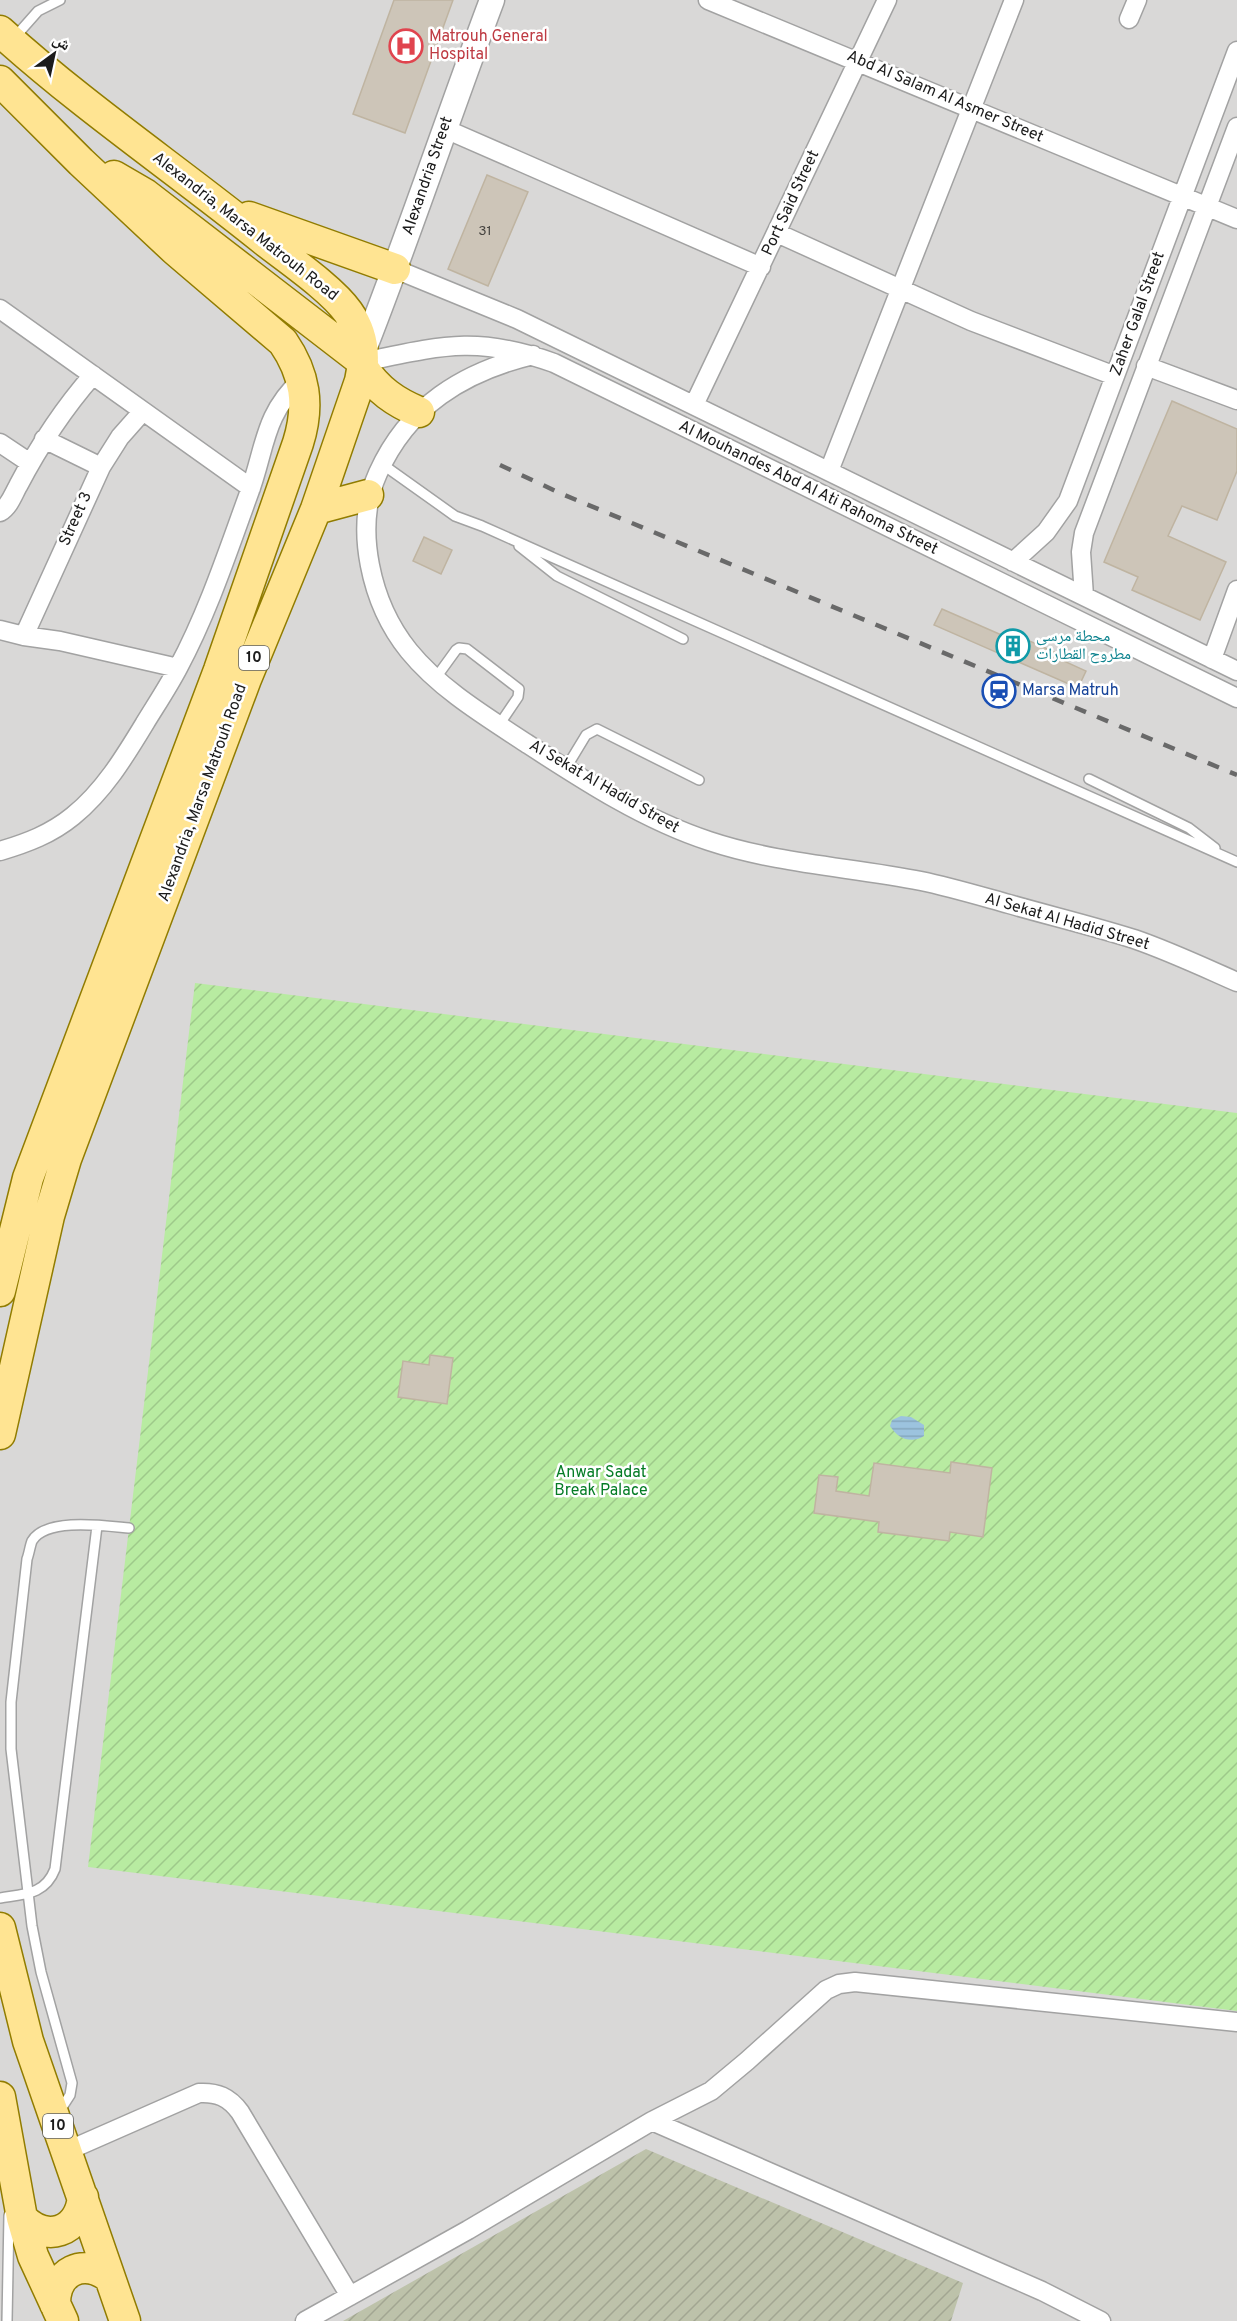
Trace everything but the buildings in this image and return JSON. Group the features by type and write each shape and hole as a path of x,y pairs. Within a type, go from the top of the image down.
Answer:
{"main road":[{"name":"Alexandria, Marsa Matrouh Road","path":"0,1434 49,1216 63,1169 246,679 316,509 363,361 361,336 355,322 336,298 225,208 74,94 5,36"},
{"name":"Alexandria, Marsa Matrouh Road","path":"0,81 81,162 204,277 283,342 295,359 302,379 305,411 300,435 219,670 31,1170 20,1204 0,1291"},
{"path":"81,162 114,176 145,194 363,361 373,383 386,395 419,412"},
{"path":"225,208 395,270"},
{"path":"316,509 368,495"},
{"name":"10","path":"0,1928 21,2018 125,2321"},
{"path":"0,2097 22,2218 33,2256 59,2312"},
{"path":"22,2218 29,2226 39,2231 60,2230 70,2226 77,2218 82,2208 83,2198"},
{"path":"59,2312 58,2284 72,2271 92,2268 109,2277"}],"street":[{"name":"Alexandria Street","path":"363,361 443,128 492,0"},
{"name":"Port Said Street","path":"694,405 887,0"},
{"path":"829,471 1014,0"},
{"path":"1129,19 1137,0"},
{"name":"Abd Al Salam Al Asmer Street","path":"712,1 1237,219"},
{"name":"Zaher Galal Street","path":"1013,562 1046,532 1068,501 1237,51"},
{"name":"Zaher Galal Street","path":"1084,596 1081,552 1084,533 1237,127"},
{"path":"443,128 761,267"},
{"path":"777,233 900,291 1115,376"},
{"name":"Al Mouhandes Abd Al Ati Rahoma Street","path":"395,270 517,319 1237,671"},
{"path":"2,315 93,375 251,488"},
{"name":"Al Mouhandes Abd Al Ati Rahoma Street","path":"363,361 454,345 494,346 554,363 1237,698"},
{"name":"Al Sekat Al Hadid Street","path":"533,356 483,370 453,386 419,412 392,446 368,495 366,536 372,576 382,604 407,649 435,679 499,725 566,768 652,817 710,842 771,857 944,886 1134,939 1237,982"},
{"path":"1146,366 1237,400"},
{"path":"0,512 7,506 44,439 93,375"},
{"path":"0,851 29,842 50,832 72,816 90,801 130,747 178,668 212,594 251,488 274,413 281,400 302,379"},
{"name":"Street 3","path":"24,636 100,467 120,437 143,411"},
{"path":"44,439 100,467"},
{"path":"0,443 30,463"},
{"path":"924,544 934,524"},
{"path":"1212,659 1237,590"},
{"path":"0,630 178,668"},
{"path":"305,2321 468,2230 652,2121 711,2091 826,1990 847,1983 867,1983 1237,2022"},
{"path":"67,2151 199,2093 211,2092 223,2096 240,2112 350,2296"},
{"path":"652,2121 1042,2291 1101,2321"}],"lane":[{"path":"5,36 38,11 60,0"},
{"path":"382,464 455,516 508,537 1237,862"},
{"path":"508,537 557,576 683,639"},
{"path":"435,679 456,650 467,649 519,689 518,697 499,725"},
{"path":"566,768 586,735 597,729 699,780"},
{"path":"1089,779 1136,800 1189,828 1226,857"},
{"path":"55,2117 70,2096 72,2083 41,1972 27,1893 10,1725 27,1559 32,1540 43,1530 59,1526 129,1528"},
{"path":"0,1898 43,1888 51,1879 55,1869 97,1526"},
{"path":"7,2321 10,2158"}],"shaded area":[{"path":"0,0 1237,0 1237,2321 0,2321"},
{"path":"646,2149 963,2283 951,2321 343,2321"}],"green space":[{"name":"Anwar Sadat Break Palace","path":"195,983 1237,1113 1237,2011 88,1867"}],"water":[{"path":"901,1416 911,1417 924,1425 924,1436 910,1440 897,1434 890,1426 892,1420"}],"railway":[{"path":"500,465 562,494 1237,775"}],"place":[{"name":"Matrouh General Hospital","path":"406,46"},
{"name":"محطة مرسى مطروح القطارات","path":"1013,646"},
{"name":"Marsa Matruh","path":"999,691"}]}
